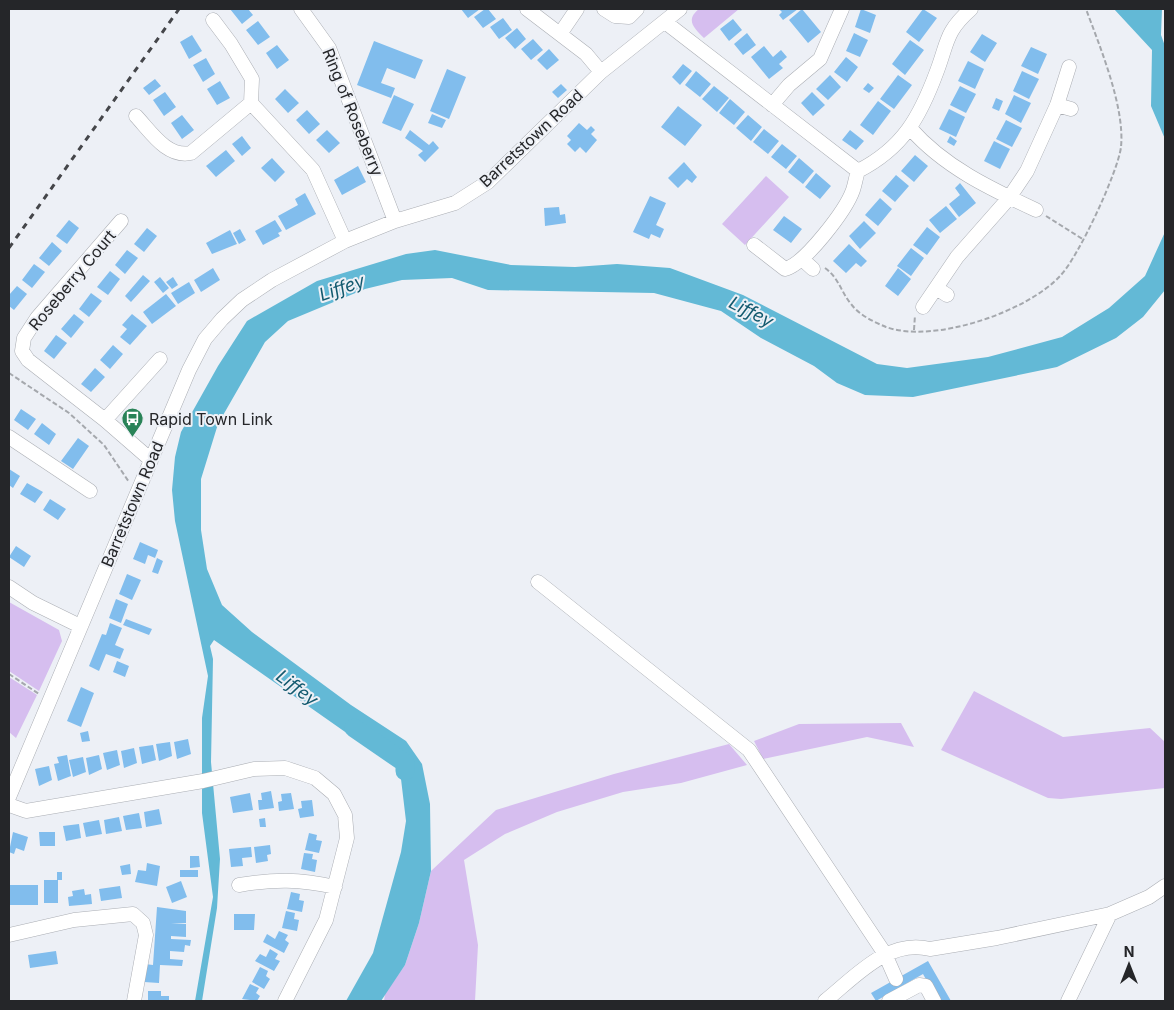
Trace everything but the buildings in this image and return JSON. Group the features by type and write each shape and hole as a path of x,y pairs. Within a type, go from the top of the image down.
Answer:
{"street":[{"name":"Ring of Roseberry","path":"301,9 329,48 395,221"},
{"path":"527,9 586,54 600,72"},
{"path":"560,34 577,9"},
{"path":"604,9 622,18 630,17 637,9"},
{"name":"Barretstown Road","path":"9,797 188,370 205,339 222,319 242,300 272,280 345,241 395,221 455,203 488,182 600,72 680,9"},
{"path":"754,246 785,269 793,267 802,259 838,215 853,191 858,171 876,162 910,128 920,114 938,69 945,41 955,23 971,9"},
{"path":"772,105 789,85 820,59 840,10"},
{"path":"213,20 231,44 252,80 251,103 313,170 345,241"},
{"path":"664,22 858,171"},
{"path":"923,307 942,292 957,257 1009,198 1027,171 1064,107 1068,68"},
{"path":"136,116 167,149 180,155 190,153 251,103"},
{"path":"910,128 922,141 951,164 1009,198 1036,210"},
{"name":"Roseberry Court","path":"121,221 37,318 24,338 22,351 28,360 151,460"},
{"path":"802,259 813,269"},
{"path":"104,420 160,358"},
{"path":"9,438 90,491"},
{"path":"538,582 749,750 884,954 900,986"},
{"path":"9,587 33,603 80,626"},
{"path":"9,805 26,811 203,781 254,769 286,768 315,778 334,794 345,815 347,838 326,920 285,1001"},
{"path":"239,885 272,880 295,880 335,887"},
{"path":"824,1001 884,954 918,946 930,949 998,938 1064,922 1110,914 1149,897 1165,886"},
{"path":"9,934 74,920 132,914 143,923 146,935 134,1001"},
{"path":"1068,1001 1110,914"},
{"path":"889,1001 900,986"},
{"path":"900,986 926,986 934,1001"}],"path":[{"path":"813,269 819,263 830,271 851,305 864,316 886,327 910,331 956,328 994,316 1045,291 1062,275 1084,240 1117,162 1121,147 1114,91 1086,9"},
{"path":"1036,210 1084,240"},
{"path":"9,373 69,413 104,445 126,480 139,489"},
{"path":"9,674 50,700"}],"shaded area":[{"path":"699,9 739,9 704,38 692,24 692,17"},
{"path":"766,176 789,197 745,245 722,224"},
{"path":"9,602 59,630 62,641 39,691 9,671"},
{"path":"9,677 37,695 16,738 9,732"},
{"path":"974,691 1063,737 1150,728 1165,742 1165,788 1061,799 1048,798 941,750"},
{"path":"901,723 914,747 867,737 763,759 754,741 799,724"},
{"path":"729,744 747,765 681,783 623,792 557,812 505,834 464,860 478,945 475,1001 384,1001 385,994 405,965 419,923 431,871 496,810 614,774"}],"water":[{"path":"1114,9 1162,9 1161,35 1165,46 1165,139 1151,106 1152,50"},
{"path":"1165,232 1165,290 1143,317 1116,338 1057,367 913,397 865,395 837,383 814,366 761,338 721,311 654,293 488,290 452,278 402,280 365,289 288,321 265,342 218,424 201,479 201,530 207,569 222,605 252,632 351,705 406,741 422,764 430,804 431,871 419,923 405,965 381,1001 346,1001 373,953 401,852 406,821 401,779 389,747 380,743 358,741 214,640 210,646 213,659 211,762 220,859 217,908 202,1001 195,1001 213,897 202,813 202,718 208,676 175,521 172,490 175,457 181,432 218,366 247,321 317,281 406,254 435,250 511,265 575,267 617,264 670,268 743,295 877,364 907,368 988,357 1062,337 1109,308 1145,276"}],"waterway":[{"name":"Liffey","path":"354,728 405,763 405,771"}],"railway":[{"path":"9,248 179,9"}],"place":[{"name":"Rapid Town Link","path":"133,438"}]}
